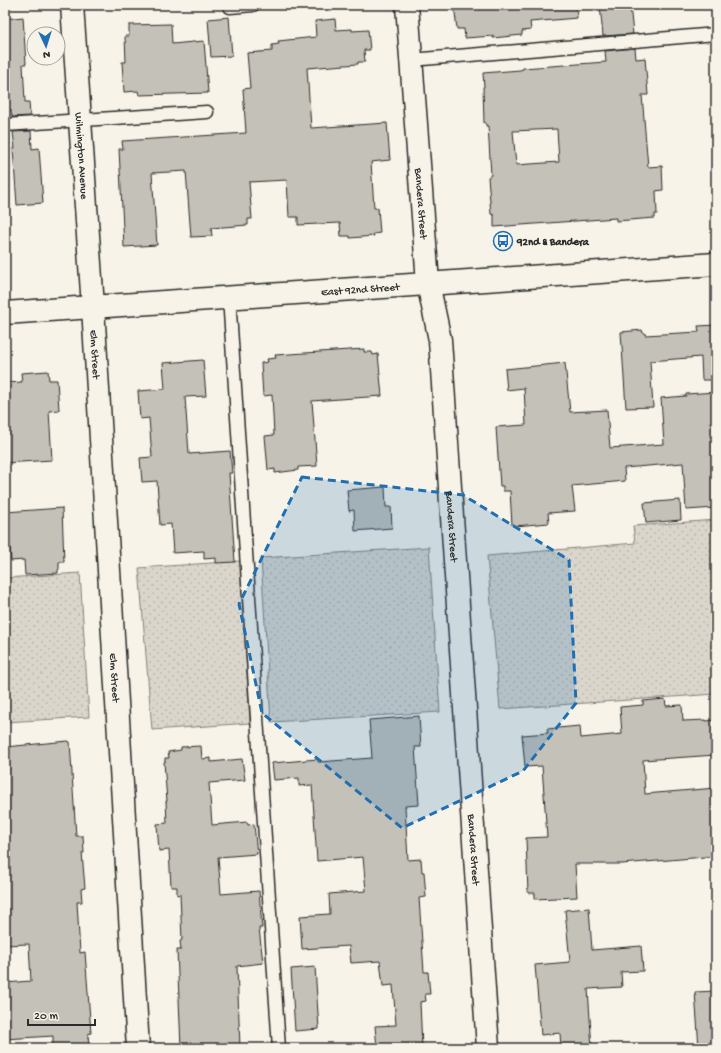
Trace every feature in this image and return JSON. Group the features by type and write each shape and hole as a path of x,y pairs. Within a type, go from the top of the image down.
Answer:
{"street":[{"name":"Wilmington Avenue","path":"72,5 93,307"},
{"name":"Bandera Street","path":"407,5 428,283 440,340 488,1048"},
{"name":"East 92nd Street","path":"5,313 716,264"},
{"name":"Elm Street","path":"93,307 138,1048"}],"lane":[{"path":"230,7 253,5"},
{"path":"411,60 716,34"},
{"path":"5,125 207,112"},
{"path":"229,297 279,1048"}],"highlighted area":[{"path":"302,477 463,495 569,560 576,703 523,771 402,828 262,713 239,604"}],"shaded area":[{"path":"716,520 716,694 500,709 487,556 635,543 633,526"},
{"path":"429,547 440,712 271,722 261,558"},
{"path":"240,561 250,723 152,730 139,568"},
{"path":"80,573 89,717 5,722 5,578"}],"building":[{"path":"454,5 576,5 577,18 530,22 531,30 522,31 522,35 493,38 493,36 465,38 464,29 457,29"},
{"path":"600,5 630,5 633,34 603,36"},
{"path":"23,17 26,64 23,64 25,102 29,102 30,116 12,117 11,110 5,111 5,19"},
{"path":"229,17 232,56 211,57 208,19"},
{"path":"335,19 336,30 368,30 370,50 364,50 365,62 358,62 358,64 307,68 311,128 387,123 390,160 371,162 374,208 378,208 380,233 373,234 374,236 350,238 350,236 341,236 340,223 298,225 298,217 289,217 287,180 249,182 252,219 248,219 248,225 211,228 212,236 191,237 186,171 152,173 157,245 124,247 119,149 123,149 122,141 246,133 243,89 250,88 247,53 272,51 272,45 279,44 278,41 316,37 315,21"},
{"path":"171,24 172,44 204,41 208,93 139,95 138,91 124,92 122,62 126,62 125,36 129,36 129,25"},
{"path":"635,48 636,59 645,58 648,95 642,95 648,167 662,166 663,190 656,191 657,214 655,214 655,218 616,221 616,218 494,227 494,215 491,214 488,177 491,175 488,126 484,123 483,73 520,70 523,68 606,62 605,51","holes":["557,129 559,162 516,165 513,131"]},
{"path":"31,131 32,149 39,148 43,203 17,205 13,132"},
{"path":"716,325 716,380 702,380 701,357 650,361 653,407 626,408 621,332 642,330 645,335 699,332 698,326"},
{"path":"364,349 364,352 372,352 373,355 378,354 382,396 312,401 317,466 298,467 298,470 275,473 275,469 268,470 265,436 274,435 272,395 263,396 261,363 268,362 267,359 276,358 275,355"},
{"path":"203,360 206,396 185,397 189,454 230,451 232,473 229,473 235,562 216,563 216,558 204,559 204,551 173,553 171,524 160,525 157,481 142,482 140,458 152,457 149,418 140,419 138,391 165,389 163,363"},
{"path":"565,363 570,412 607,410 610,448 664,444 661,398 686,396 686,394 716,392 716,508 686,510 683,463 624,468 625,481 572,486 575,511 548,513 549,523 512,525 510,491 503,491 503,486 500,486 496,427 526,425 524,388 507,390 505,369"},
{"path":"48,371 49,380 57,380 59,410 49,411 52,460 5,463 5,383 22,382 21,373"},
{"path":"385,487 386,507 391,507 392,528 355,531 354,510 349,511 347,490"},
{"path":"680,500 681,520 646,523 644,503"},
{"path":"62,508 64,562 59,562 58,573 25,575 24,560 11,561 9,536 5,536 5,512"},
{"path":"665,699 666,706 682,705 683,721 716,720 716,755 643,760 645,794 716,788 716,856 622,864 575,864 577,897 535,899 535,893 528,893 526,838 547,837 542,766 525,767 522,735 548,733 547,729 580,726 581,738 622,734 620,707 643,705 643,701"},
{"path":"419,716 421,747 415,747 419,805 405,806 408,860 421,859 422,872 424,872 426,897 419,898 424,972 428,972 430,994 425,994 426,1001 420,1002 422,1048 377,1048 375,1026 396,1025 393,985 383,986 380,961 351,963 349,946 302,949 300,916 330,914 329,894 366,891 363,857 317,861 312,785 299,786 299,778 274,780 272,763 318,759 318,762 372,758 369,720"},
{"path":"70,742 76,836 83,836 84,853 82,853 85,888 81,889 82,902 77,902 80,953 85,952 91,1033 88,1034 89,1048 53,1048 53,1036 5,1039 5,983 31,981 29,944 5,945 5,747"},
{"path":"201,746 202,759 211,758 211,762 242,759 245,780 209,783 212,825 247,822 248,825 254,824 257,854 218,857 221,894 259,891 262,928 259,928 263,963 237,966 240,1048 181,1048 177,950 181,950 180,941 182,940 180,894 177,895 177,887 171,887 169,850 159,851 157,824 167,823 164,762 165,758 169,758 168,752 181,750 181,747"},
{"path":"589,908 592,950 641,946 643,971 621,972 622,987 588,989 592,1048 561,1048 560,1033 541,1035 535,965 570,962 565,910"},
{"path":"315,967 319,1029 295,1031 291,969"},
{"path":"716,991 716,1048 699,1048 695,992"}],"place":[{"name":"92nd & Bandera","path":"503,241"}]}
